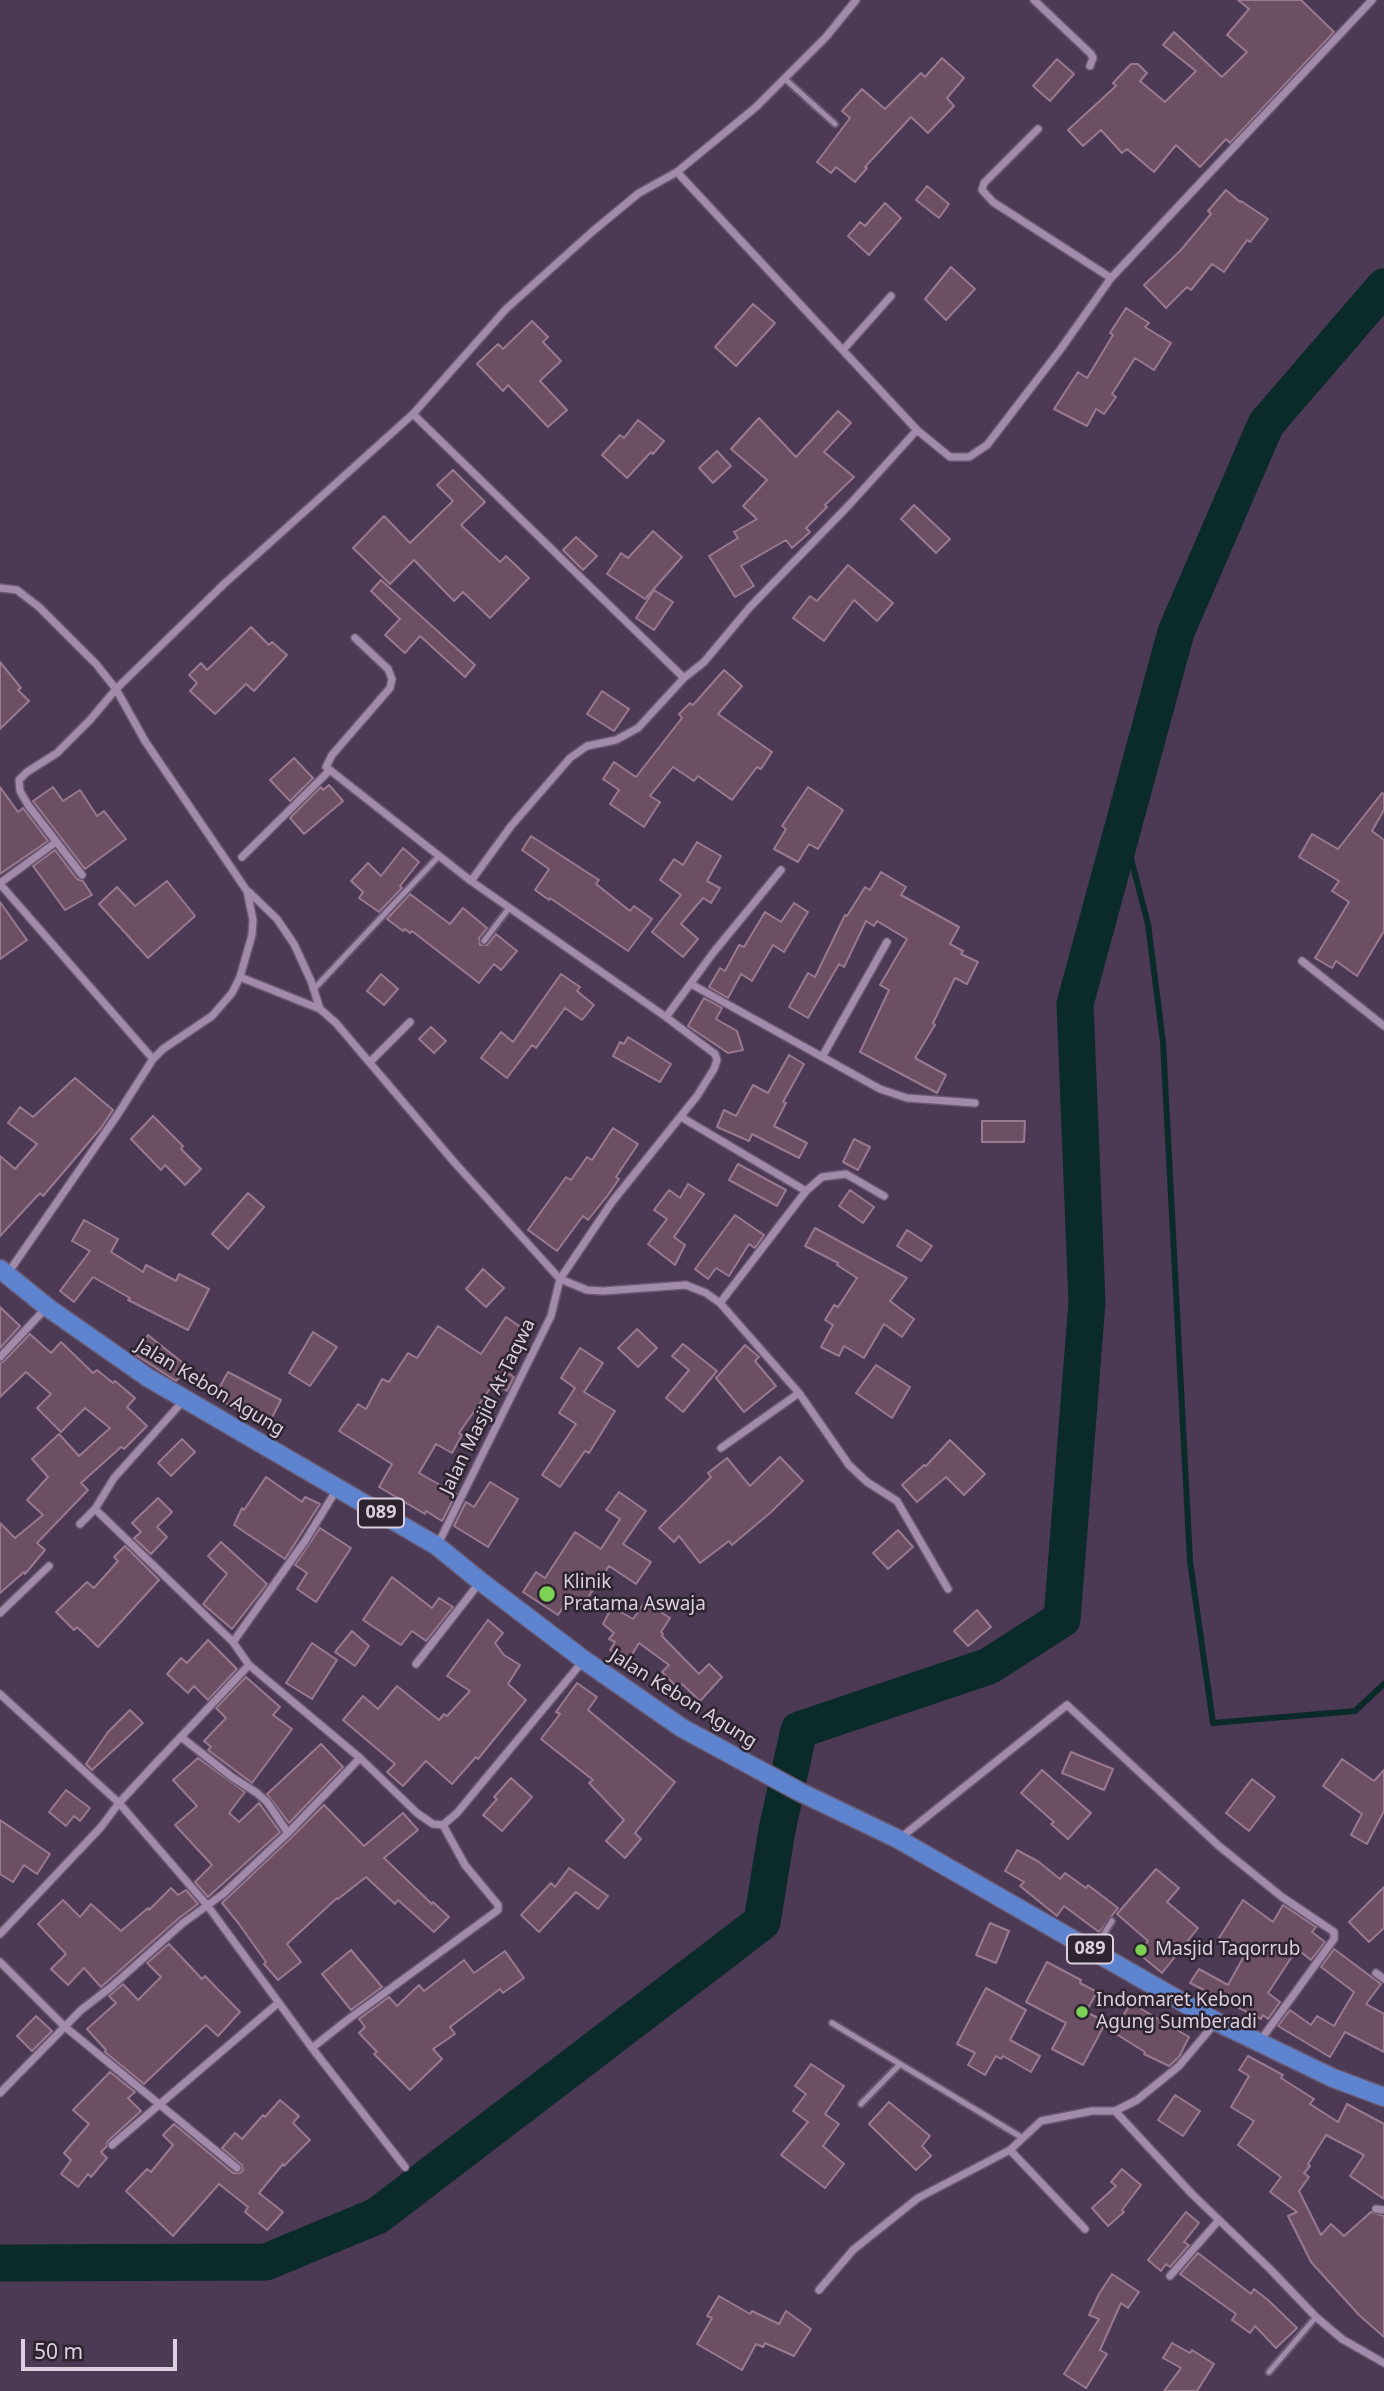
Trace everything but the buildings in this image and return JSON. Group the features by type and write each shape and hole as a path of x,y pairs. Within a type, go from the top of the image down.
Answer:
{"main road":[{"name":"Jalan Kebon Agung","path":"3,1272 47,1307 147,1377 437,1546 584,1660 682,1728 800,1792 898,1839 1217,2022 1333,2078 1384,2097"}],"street":[{"path":"82,875 28,805 20,791 19,780 57,753 116,689 224,584 413,414 506,309 639,193 677,172 756,107 826,37 856,0"},
{"path":"1034,0 1091,54 1093,58 1090,66"},
{"path":"677,172 917,430 950,457 969,457 987,445 1111,278 1372,0"},
{"path":"1038,129 984,183 982,190 993,202 1111,278"},
{"path":"843,350 891,296"},
{"path":"413,414 684,678"},
{"path":"471,880 511,826 570,758 587,746 616,740 638,729 684,678 704,662 750,607 917,430"},
{"path":"0,587 17,590 39,607 96,664 116,689 145,741 247,891 277,919 294,944 320,1009"},
{"path":"355,638 388,669 392,679 390,688 326,762 329,771 438,857 666,1017 717,1057 706,1083 612,1202 560,1279"},
{"path":"242,857 329,771"},
{"path":"56,842 0,883 153,1059"},
{"path":"666,1017 780,870"},
{"path":"3,1272 116,1117 153,1059 163,1049 212,1016 232,993 240,977 252,935 253,920 247,891"},
{"path":"822,1057 887,942"},
{"path":"1302,961 1384,1026"},
{"path":"240,977 320,1009 370,1062 454,1162 560,1279 587,1290 603,1291 686,1285 706,1293 720,1303 799,1393 849,1465 867,1482 897,1501 948,1589"},
{"path":"691,984 880,1089 907,1098 975,1103"},
{"path":"370,1062 410,1022"},
{"path":"681,1117 806,1191"},
{"path":"720,1303 806,1191 822,1177 846,1174 884,1196"},
{"name":"Jalan Masjid At-Taqwa","path":"437,1546 551,1316 560,1279"},
{"path":"0,1357 47,1307"},
{"path":"721,1448 799,1393"},
{"path":"80,1524 95,1509 114,1478 185,1399"},
{"path":"233,1642 305,1541 338,1488"},
{"path":"95,1509 233,1642 249,1665 360,1758 417,1813 433,1824 443,1825 457,1813 584,1660"},
{"path":"0,1613 49,1566"},
{"path":"416,1664 480,1581"},
{"path":"0,1934 249,1665"},
{"path":"0,1694 119,1803 207,1905 277,2004 405,2167"},
{"path":"898,1839 1067,1706 1219,1846 1282,1897 1334,1932 1335,1939 1258,2043"},
{"path":"181,1737 257,1793 267,1802 288,1833"},
{"path":"0,2093 64,2026 183,1923 223,1894 288,1833 360,1758"},
{"path":"312,2048 498,1910 498,1905 465,1865 443,1825"},
{"path":"0,1962 64,2026 237,2168"},
{"path":"1376,1973 1384,1979"},
{"path":"112,2145 277,2004"},
{"path":"819,2290 853,2250 918,2198 1010,2150 1041,2121 1092,2111 1115,2111 1137,2100 1180,2066 1217,2022"},
{"path":"1115,2111 1316,2317 1342,2339 1384,2363"},
{"path":"1010,2150 1085,2229"},
{"path":"1170,2276 1219,2220"}],"lane":[{"path":"784,78 835,124"},
{"path":"314,989 438,857"},
{"path":"484,941 509,908"},
{"path":"1093,1951 1112,1921"},
{"path":"832,2023 1021,2137"},
{"path":"861,2104 900,2064"},
{"path":"1269,2372 1316,2317"}],"waterway":[{"path":"0,2263 266,2262 377,2216 762,1922 777,1830 799,1730 989,1666 1062,1619 1087,1302 1075,1004 1176,632 1266,424 1384,287"},
{"path":"1123,828 1148,924 1163,1042 1190,1561 1213,1723 1355,1711 1384,1684"}],"place":[{"name":"Klinik Pratama Aswaja","path":"547,1594"},
{"name":"Masjid Taqorrub","path":"1141,1950"},
{"name":"Indomaret Kebon Agung Sumberadi","path":"1082,2012"}]}
